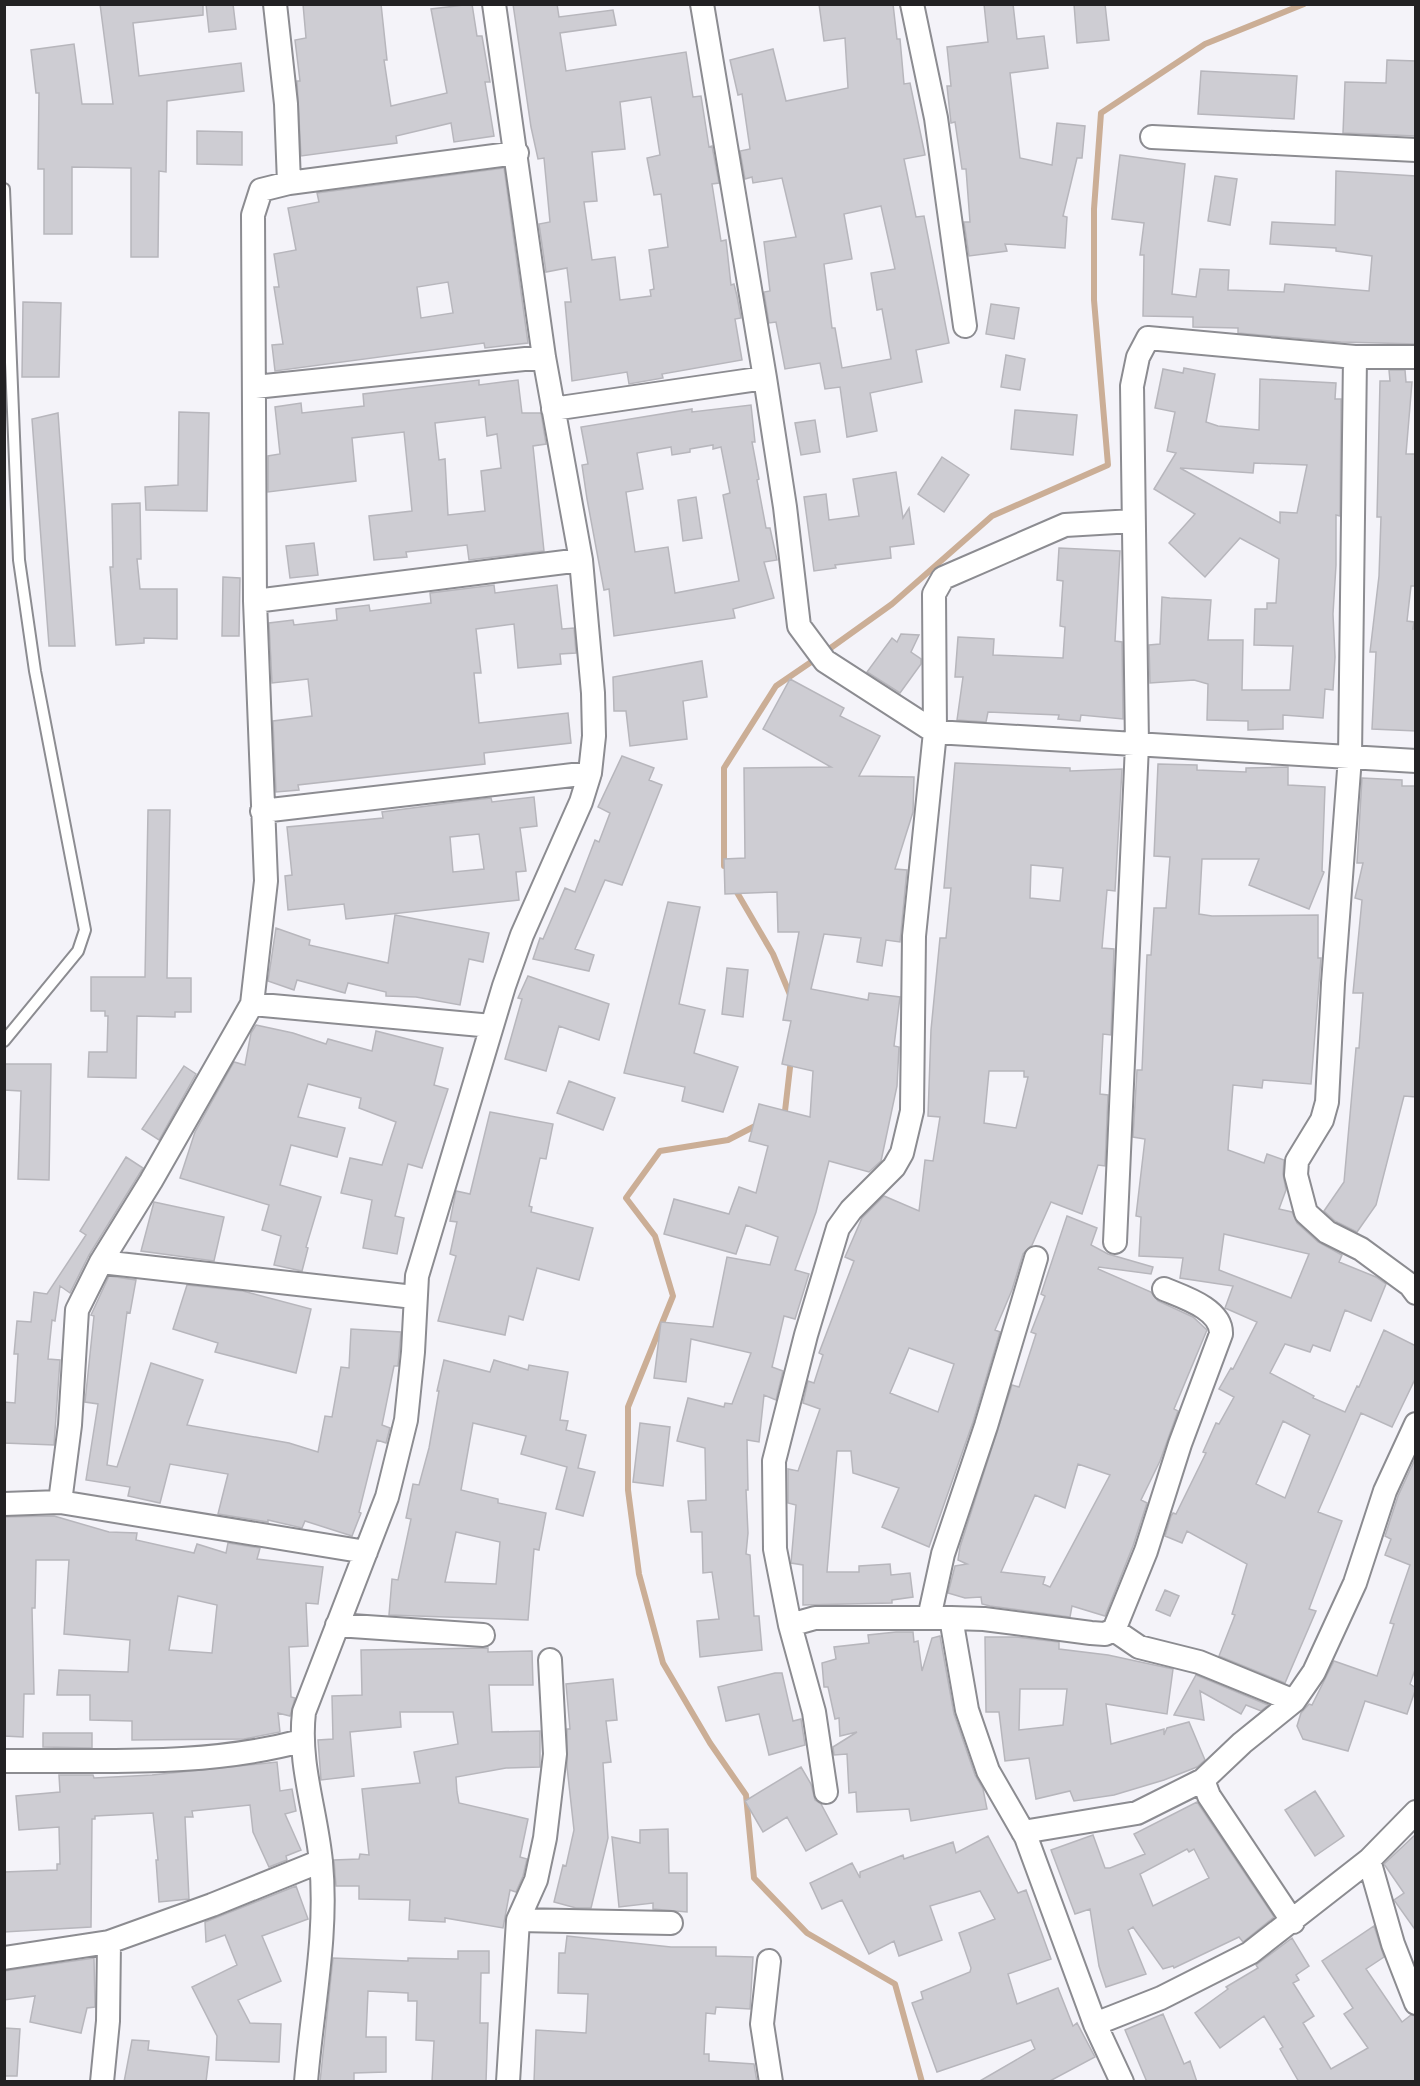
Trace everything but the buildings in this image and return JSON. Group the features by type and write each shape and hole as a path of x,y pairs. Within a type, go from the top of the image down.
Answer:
{"street":[{"path":"275,4 286,104 289,183"},
{"path":"306,2082 311,2013 323,1933 321,1861 301,1741 304,1712 387,1497 406,1420 413,1352 414,1297 428,1239 522,935 577,812 590,772 594,736 593,693 581,560 544,357 517,153 494,4"},
{"path":"702,4 765,378 785,507 799,626 825,661 934,732 1416,761"},
{"path":"912,4 936,118 965,326"},
{"path":"1152,138 1416,150"},
{"path":"60,1502 70,1425 77,1310 101,1262 151,1181 252,1004 266,881 255,601 253,215 261,190 289,183 517,153"},
{"path":"1115,1242 1137,746 1132,386 1138,357 1148,338 1355,357 1416,357"},
{"path":"255,387 544,357"},
{"path":"1355,357 1350,758 1332,982 1327,1102 1322,1120 1297,1161 1296,1175 1306,1213 1327,1232 1369,1255 1410,1284 1416,1293"},
{"path":"553,409 765,378"},
{"path":"826,1792 814,1712 790,1625 775,1549 774,1461 806,1335 838,1228 851,1210 894,1167 902,1153 912,1111 914,936 934,732 932,621 934,594 943,578 1065,525 1133,521"},
{"path":"255,601 581,560"},
{"path":"262,811 590,772"},
{"path":"252,1004 492,1026"},
{"path":"1036,1258 986,1426 943,1554 940,1618 988,1771 1023,1832 1095,2024 1122,2082"},
{"path":"101,1262 289,1285 414,1297"},
{"path":"790,1625 815,1618 940,1618 984,1619 1105,1634 1114,1630 1146,1551 1180,1444 1221,1334 1221,1325 1217,1318 1194,1303 1164,1289"},
{"path":"1023,1832 1137,1813 1203,1780 1242,1743 1294,1701 1314,1672 1355,1583 1385,1491 1416,1424"},
{"path":"4,1504 60,1502 366,1552"},
{"path":"337,1625 483,1635"},
{"path":"1114,1630 1138,1647 1199,1662 1294,1701"},
{"path":"508,2082 518,1920 536,1880 546,1838 555,1754 549,1660"},
{"path":"4,1761 162,1760 269,1749 301,1741"},
{"path":"1203,1780 1209,1796 1293,1922"},
{"path":"1095,2024 1202,1978 1251,1953 1369,1860 1416,1812"},
{"path":"1369,1860 1394,1944 1416,2003"},
{"path":"4,1958 109,1942 212,1905 321,1861"},
{"path":"518,1920 671,1923"},
{"path":"102,2082 108,2021 109,1942"},
{"path":"769,1961 762,2024 771,2082"}],"lane":[{"path":"4,189 19,560 35,671 85,930 78,951 4,1041"}],"waterway":[{"path":"825,652 892,604 992,516 1108,465 1094,300 1094,209 1101,113 1205,44 1304,4"},
{"path":"724,866 724,768 776,686 817,658"},
{"path":"735,889 773,954 791,997"},
{"path":"779,1114 785,1111 791,1059"},
{"path":"759,1124 728,1140 660,1151 626,1198 655,1236 673,1296 628,1407 628,1490 639,1574 663,1663 710,1743 746,1795 754,1878 807,1933 895,1984 922,2082"}]}
